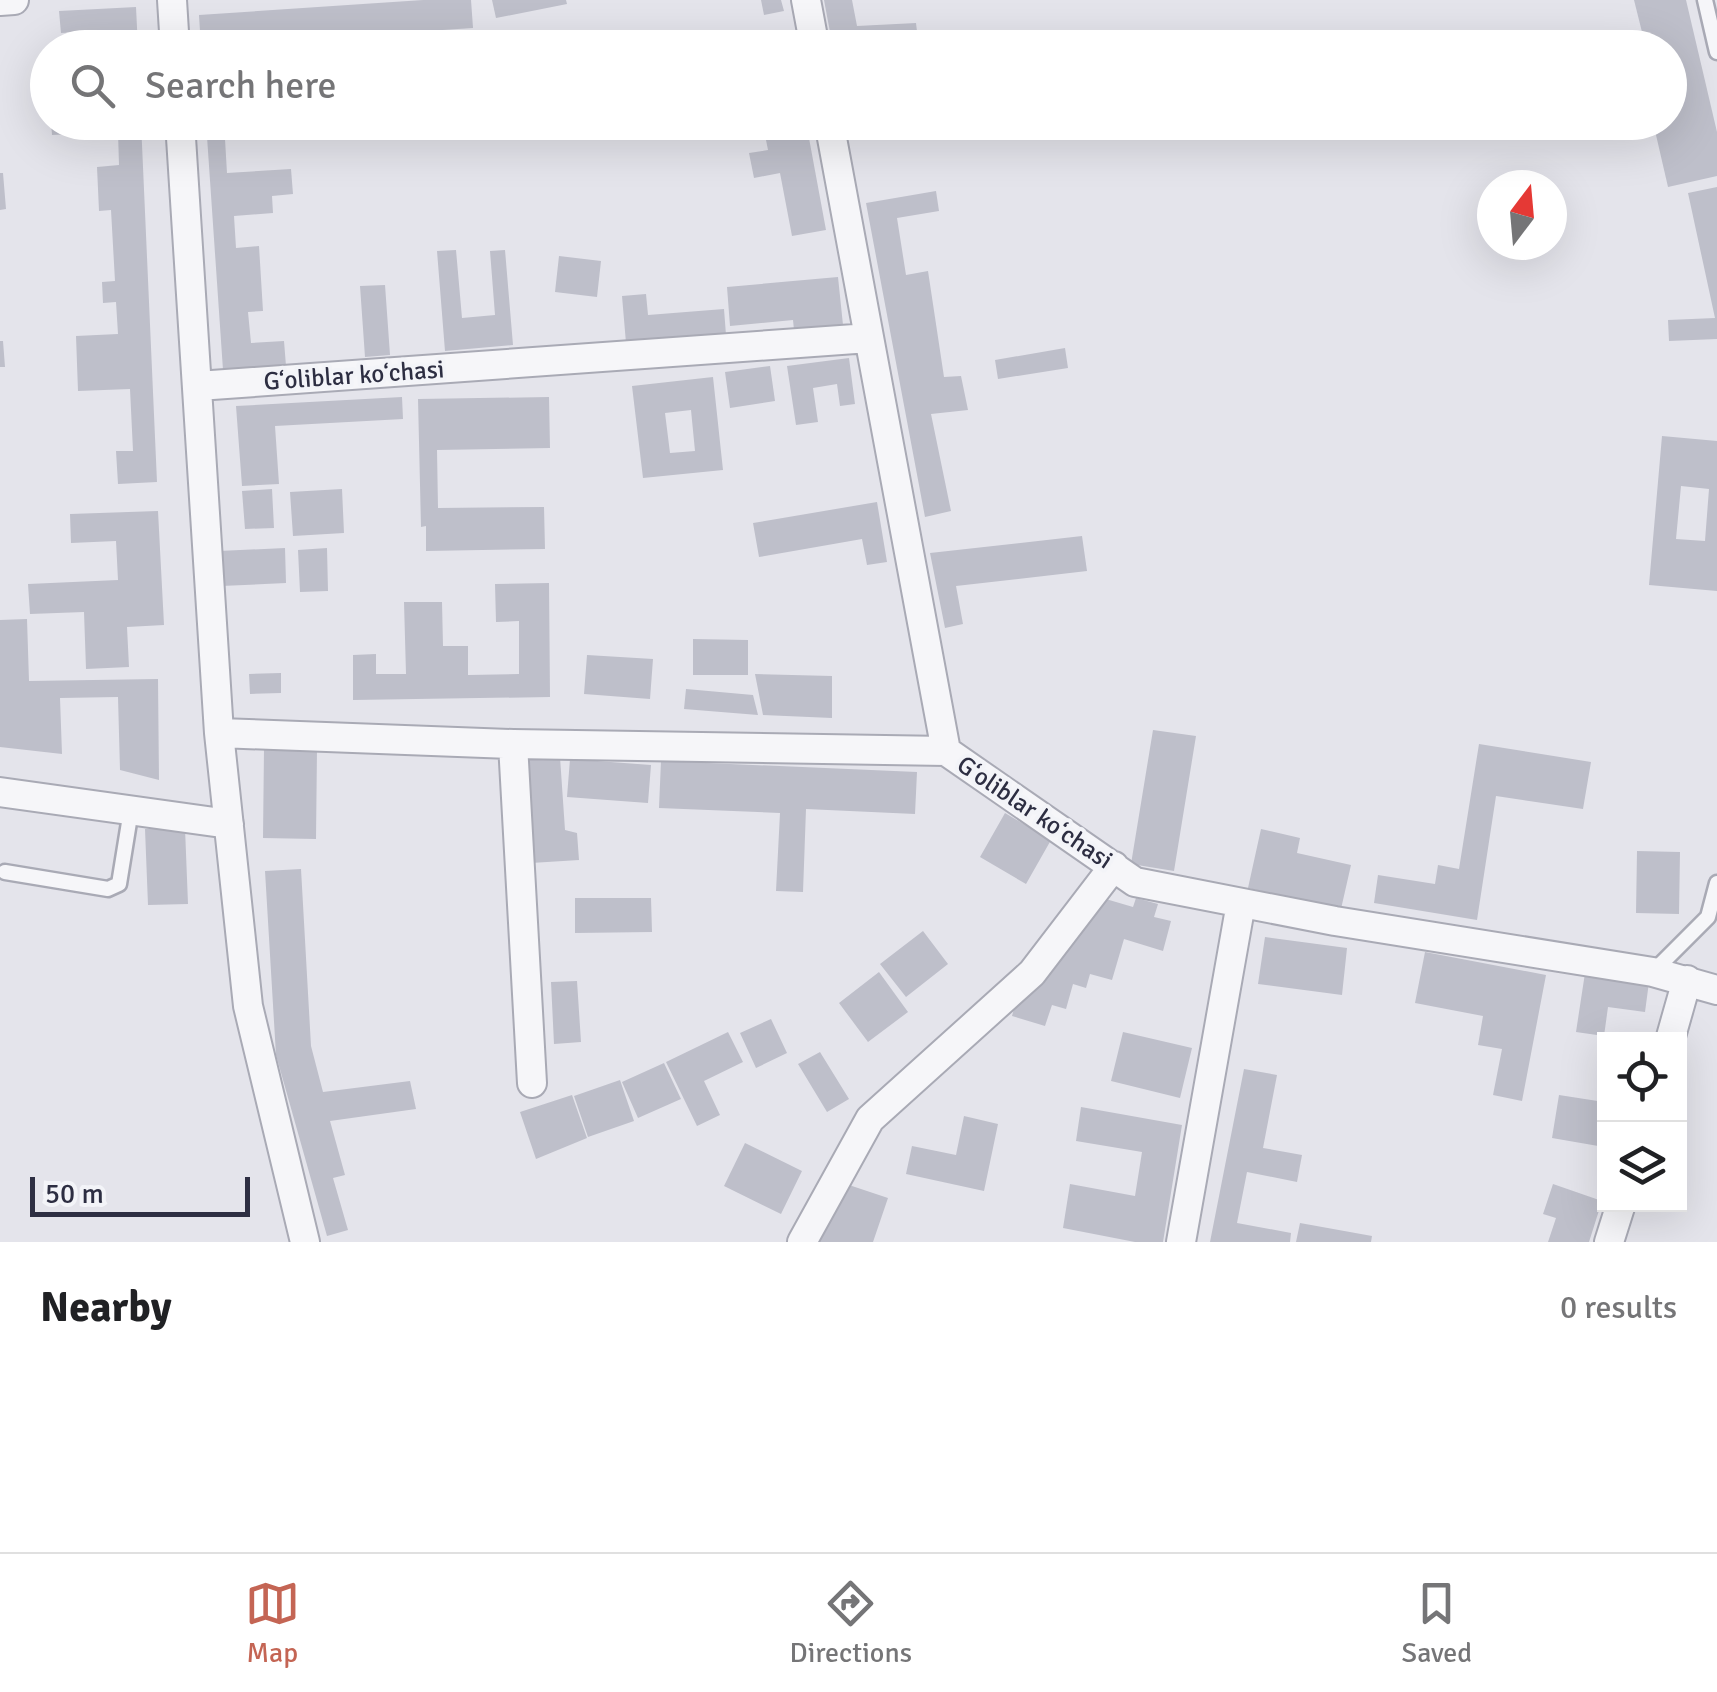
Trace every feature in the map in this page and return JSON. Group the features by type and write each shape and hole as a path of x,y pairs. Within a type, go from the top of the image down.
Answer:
{"street":[{"path":"0,1 14,0"},
{"path":"172,0 174,30"},
{"path":"806,0 812,30"},
{"path":"181,140 220,733 248,1006 305,1242"},
{"path":"832,140 946,751"},
{"name":"Gʻoliblar koʻchasi","path":"198,386 869,338"},
{"name":"Gʻoliblar koʻchasi","path":"220,733 513,744 946,751 1135,882 1653,972 1717,990"},
{"path":"513,744 532,1084"},
{"path":"0,792 229,824"},
{"path":"802,1242 870,1119 1032,974 1114,866"},
{"path":"1181,1242 1241,903"},
{"path":"1672,1032 1688,980"},
{"path":"1609,1242 1618,1212"}],"lane":[{"path":"1706,0 1717,52"},
{"path":"5,872 108,888 119,884 131,810"},
{"path":"1653,972 1708,917 1717,883"}],"building":[{"path":"471,0 473,28 200,30 199,15"},
{"path":"492,0 566,0 567,4 496,18"},
{"path":"761,0 781,0 784,11 764,15"},
{"path":"824,0 852,0 857,26 916,23 917,30 830,30"},
{"path":"1634,0 1686,0 1717,132 1717,176 1668,187 1657,140 1687,140 1687,30 1642,30"},
{"path":"136,7 137,30 61,30 59,11"},
{"path":"118,140 142,140 157,482 118,484 116,451 133,451 130,389 78,391 76,336 118,334 116,302 103,303 102,282 115,281 111,210 99,211 97,167 119,165"},
{"path":"207,140 225,140 227,173 291,169 293,194 272,196 273,213 234,216 236,248 259,246 263,311 248,312 251,343 284,341 286,366 223,370"},
{"path":"766,140 809,140 826,230 792,236 780,173 754,178 749,153 768,150"},
{"path":"0,173 6,209 0,210"},
{"path":"1717,187 1717,339 1669,341 1668,320 1715,318 1688,193"},
{"path":"936,191 939,211 897,218 906,275 928,271 944,377 961,376 968,410 931,414 951,511 925,517 866,203"},
{"path":"456,250 462,318 495,315 490,251 505,250 513,345 445,351 437,251"},
{"path":"559,256 601,261 597,297 555,292"},
{"path":"838,277 843,325 794,330 793,320 730,326 727,287"},
{"path":"385,285 390,355 365,357 360,286"},
{"path":"646,294 648,315 724,309 726,335 626,343 622,296"},
{"path":"3,341 5,367 0,367"},
{"path":"1065,348 1068,368 998,379 995,360"},
{"path":"849,358 855,404 840,406 837,384 813,388 818,422 796,425 787,366"},
{"path":"770,366 775,401 730,408 725,372"},
{"path":"713,377 723,470 643,478 632,386","holes":["691,410 695,451 670,453 665,413"]},
{"path":"402,397 403,419 275,426 279,484 242,486 236,406"},
{"path":"549,397 550,448 437,450 438,508 544,507 545,549 426,551 426,526 421,527 418,399"},
{"path":"1662,436 1717,441 1717,591 1649,585","holes":["1681,486 1709,489 1705,541 1676,539"]},
{"path":"272,489 274,528 245,529 242,491"},
{"path":"342,489 344,533 293,536 290,492"},
{"path":"877,502 887,562 867,565 862,539 759,557 753,523"},
{"path":"158,511 164,625 127,627 129,667 86,669 84,612 30,614 28,584 118,580 116,541 71,543 70,514"},
{"path":"1082,536 1087,571 956,586 963,624 945,628 930,553"},
{"path":"285,548 286,583 221,586 219,551"},
{"path":"327,548 328,591 300,592 298,550"},
{"path":"549,583 550,697 353,700 353,655 376,654 376,674 406,674 404,602 442,602 443,646 468,646 468,675 519,674 519,621 496,622 495,584"},
{"path":"27,619 29,681 158,679 159,780 120,770 118,697 60,698 62,754 0,747 0,620"},
{"path":"693,639 748,640 748,675 693,675"},
{"path":"587,655 653,659 650,699 584,694"},
{"path":"281,673 281,693 250,694 249,674"},
{"path":"755,674 832,676 832,718 763,715"},
{"path":"686,689 753,695 758,715 684,709"},
{"path":"1153,730 1196,736 1174,871 1131,864"},
{"path":"1479,744 1591,762 1583,809 1496,796 1477,920 1374,903 1378,875 1435,884 1438,865 1459,869"},
{"path":"264,749 317,749 316,839 263,838"},
{"path":"560,757 565,830 577,833 579,860 531,863 524,759"},
{"path":"570,759 651,765 648,803 567,797"},
{"path":"661,761 917,772 915,814 806,809 803,892 776,891 780,813 659,808"},
{"path":"1005,813 1051,840 1026,884 980,857"},
{"path":"185,828 188,904 148,905 145,829"},
{"path":"1261,829 1300,838 1297,853 1351,865 1341,909 1248,888"},
{"path":"1637,851 1680,852 1679,914 1636,913"},
{"path":"301,869 311,1046 323,1092 410,1081 416,1109 330,1121 345,1175 333,1178 348,1230 327,1236 276,1055 265,871"},
{"path":"1099,897 1133,907 1136,898 1158,904 1154,917 1171,921 1163,951 1124,939 1112,980 1090,974 1086,988 1073,984 1066,1009 1052,1005 1045,1026 1012,1016 1018,995"},
{"path":"575,898 651,898 652,932 575,933"},
{"path":"923,931 948,964 906,997 880,964"},
{"path":"1265,937 1347,948 1342,995 1258,984"},
{"path":"1425,952 1546,975 1522,1101 1493,1095 1502,1049 1478,1045 1483,1016 1415,1003"},
{"path":"879,972 908,1012 868,1042 839,1003"},
{"path":"1585,973 1649,982 1645,1012 1608,1007 1605,1032 1576,1032"},
{"path":"577,981 581,1042 554,1044 551,982"},
{"path":"771,1019 787,1053 756,1068 740,1033"},
{"path":"728,1032 743,1062 704,1081 720,1115 697,1126 666,1062"},
{"path":"1123,1032 1192,1048 1180,1098 1111,1081"},
{"path":"820,1052 849,1099 827,1112 798,1064"},
{"path":"664,1063 681,1099 638,1118 622,1082"},
{"path":"1244,1069 1277,1075 1263,1148 1302,1155 1297,1182 1247,1172 1237,1223 1291,1233 1290,1242 1210,1242"},
{"path":"620,1080 634,1121 588,1137 574,1096"},
{"path":"572,1095 587,1138 536,1159 520,1112"},
{"path":"1559,1095 1597,1101 1597,1146 1552,1138"},
{"path":"1081,1107 1182,1125 1163,1242 1135,1242 1063,1228 1070,1184 1135,1196 1142,1152 1076,1141"},
{"path":"964,1116 998,1124 984,1191 906,1174 912,1146 956,1155"},
{"path":"745,1143 802,1171 781,1214 724,1186"},
{"path":"840,1182 888,1198 873,1242 819,1242"},
{"path":"1553,1184 1597,1199 1599,1212 1589,1242 1548,1242 1556,1218 1543,1214"},
{"path":"1300,1223 1372,1236 1371,1242 1296,1242"}]}
